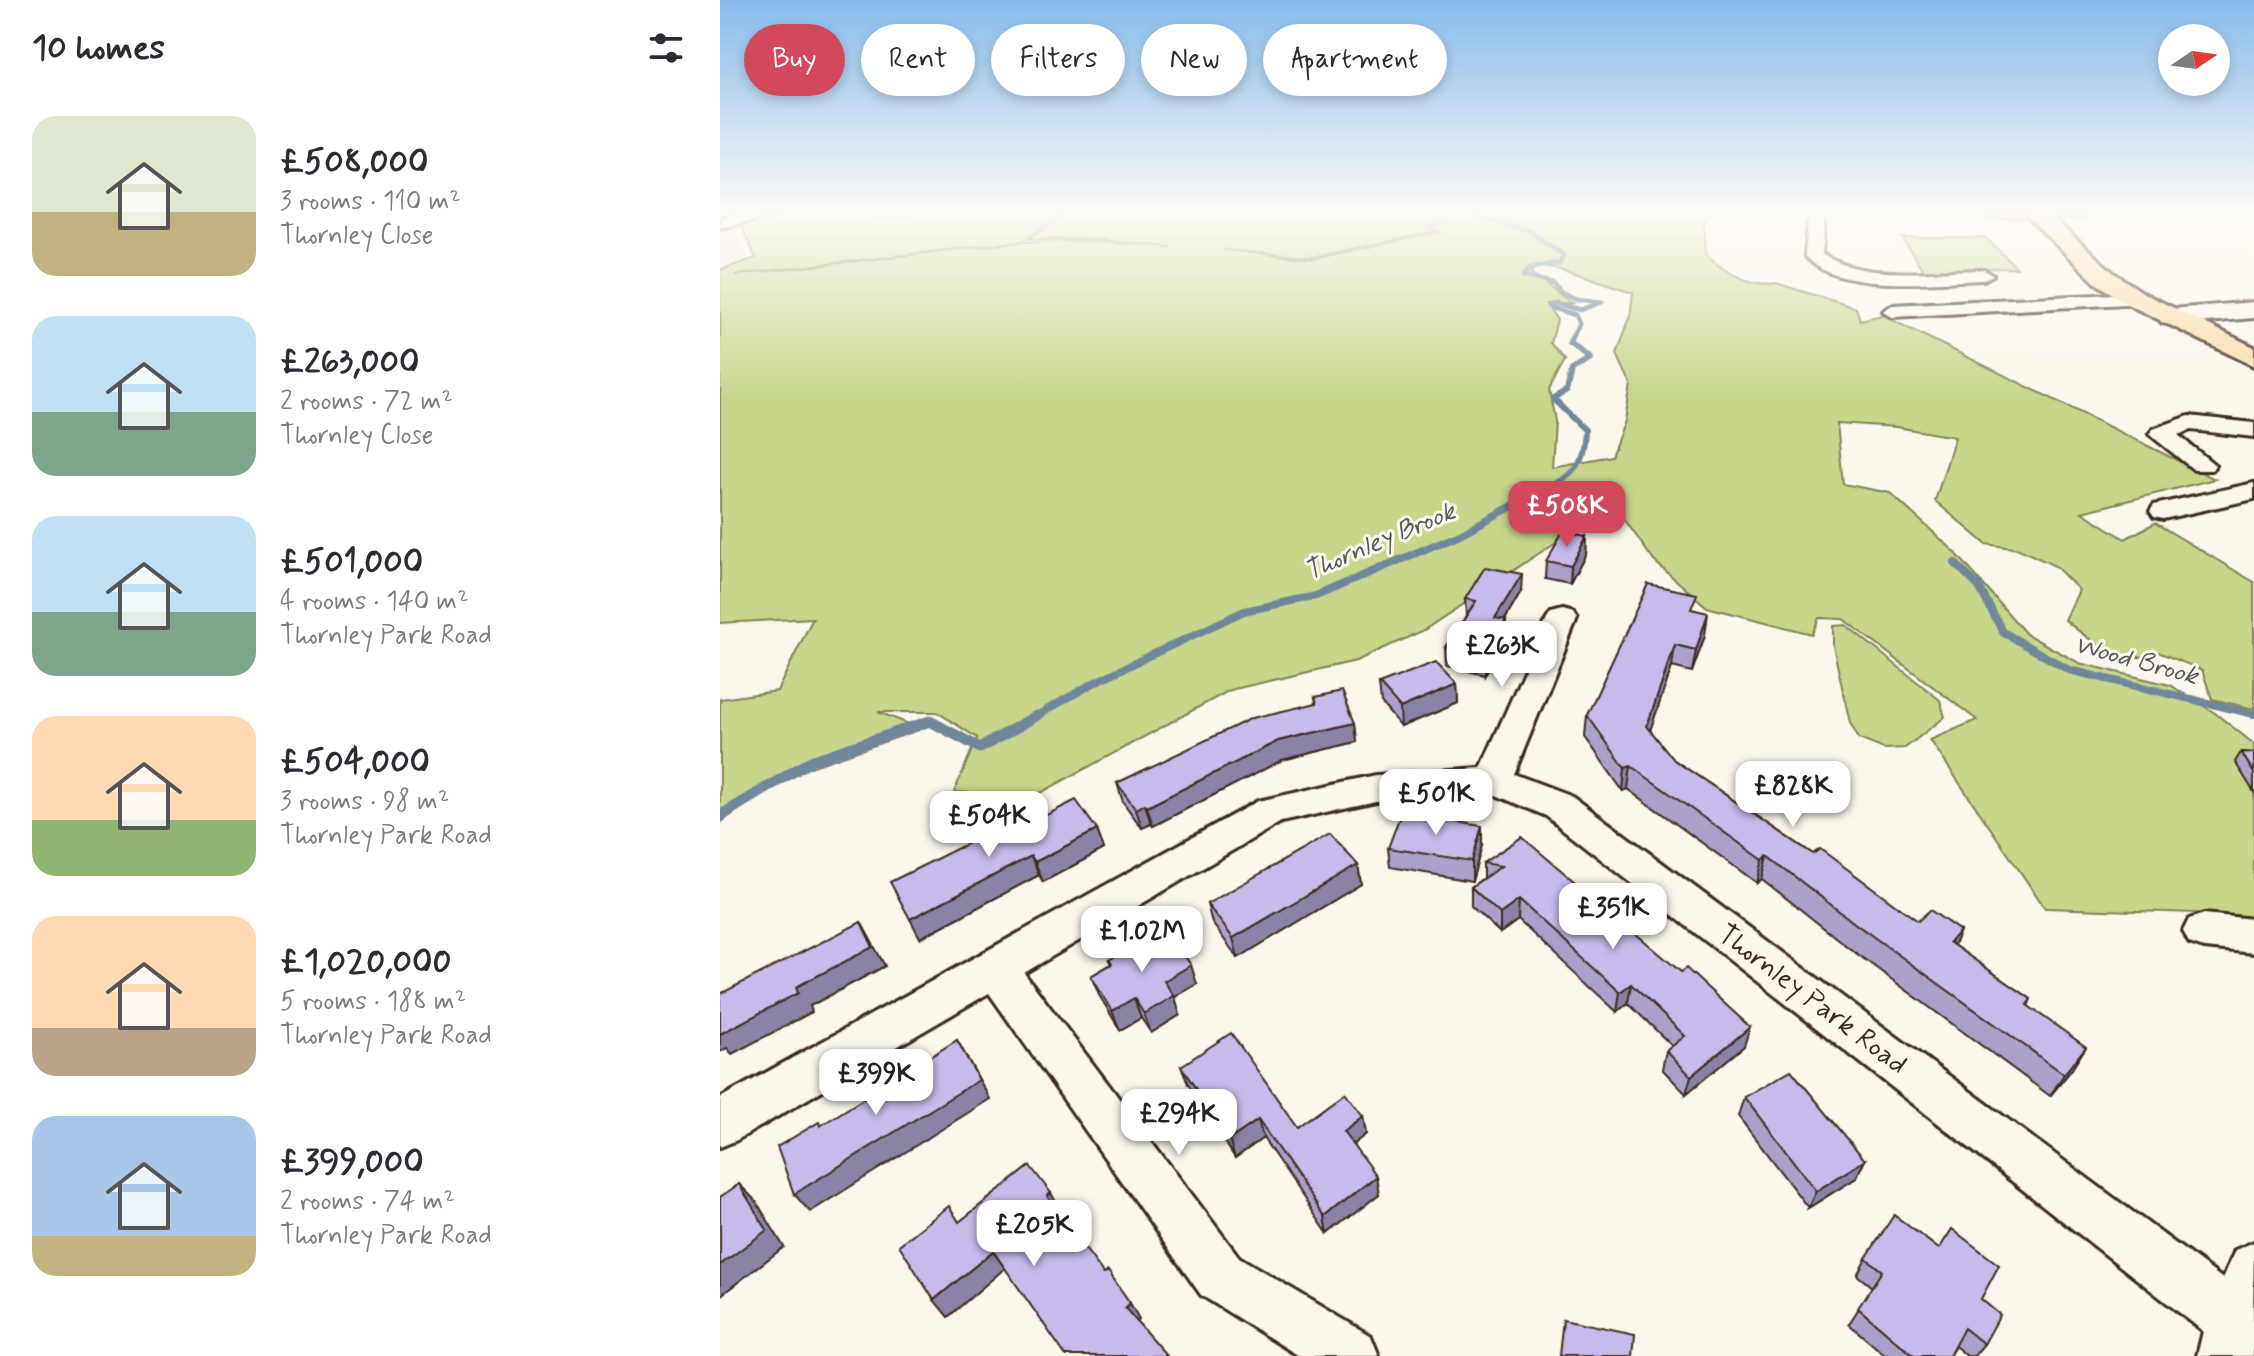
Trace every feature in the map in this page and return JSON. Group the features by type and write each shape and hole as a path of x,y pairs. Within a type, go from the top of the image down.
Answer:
{"main road":[{"path":"2100,273 2136,299 2254,358"}],"street":[{"path":"1853,273 1866,276 1984,275"},
{"path":"1892,311 2136,299"},
{"path":"2171,317 2254,310"},
{"path":"2203,465 2161,434 2189,423 2254,430"},
{"path":"2163,511 2254,491"},
{"path":"1494,780 1562,619"},
{"name":"Thornley Park Road","path":"720,1124 1271,811 1376,788 1494,780 1559,806 2229,1338"},
{"path":"2204,931 2254,936"},
{"path":"996,969 1220,1276 1351,1356"},
{"path":"2229,1338 2254,1269"}],"green space":[{"path":"720,273 1531,273 1572,303 1546,304 1557,320 1551,343 1565,360 1549,390 1555,421 1552,467 1611,456 1625,421 1631,385 1617,354 1630,317 1633,292 1577,273 1732,273 1757,283 1776,283 1856,308 1860,320 1882,315 2215,479 2082,512 2125,539 2155,523 2254,582 2254,709 2212,699 2202,670 2158,652 2145,656 2120,655 2096,644 2065,620 2079,590 2055,566 2019,549 1986,544 1935,501 1955,437 1896,427 1837,423 1843,484 1890,493 1955,552 2026,634 2079,663 2170,685 2215,713 2254,744 2254,919 2195,913 2045,908 1930,740 1977,720 1843,619 1819,618 1812,634 1707,607 1654,561 1608,496 1571,532 1424,630 1356,661 1230,690 1035,796 954,792 977,738 937,712 878,712 922,729 790,774 720,823 720,699 777,691 813,618 720,623"},
{"path":"1846,625 1940,700 1945,717 1905,748 1884,749 1859,739 1850,723 1833,646 1833,626"}],"building":[{"path":"1563,531 1587,536 1571,566 1546,561"},
{"path":"1485,567 1522,574 1495,618 1506,620 1485,656 1446,647 1476,601 1465,599"},
{"path":"1648,584 1697,594 1691,609 1708,613 1696,650 1675,645 1647,726 1674,760 1813,854 1820,849 1918,921 1930,910 1960,931 1949,942 2031,999 2027,1005 2086,1047 2064,1074 1857,925 1768,856 1763,860 1631,766 1625,768 1587,715"},
{"path":"1436,662 1457,684 1400,708 1379,684"},
{"path":"1342,691 1355,723 1278,741 1147,807 1145,804 1136,809 1117,783 1252,718 1317,703 1315,697"},
{"path":"2241,752 2254,753 2254,773"},
{"path":"1076,800 1097,830 1035,862 1031,856 910,919 890,882 978,838 983,847"},
{"path":"1401,813 1482,826 1472,861 1388,848"},
{"path":"1330,834 1358,865 1233,938 1207,904"},
{"path":"1522,837 1681,972 1686,968 1750,1027 1691,1076 1666,1051 1685,1036 1631,984 1620,992 1519,900 1500,914 1471,887 1501,866 1483,863"},
{"path":"861,922 873,947 796,987 798,993 720,1034 720,994"},
{"path":"1168,932 1191,965 1164,981 1174,996 1144,1014 1134,998 1112,1011 1091,976 1112,964 1109,960 1138,943 1141,947"},
{"path":"1231,1033 1297,1127 1345,1092 1363,1116 1343,1131 1376,1176 1325,1217 1258,1120 1229,1140 1181,1066"},
{"path":"957,1040 979,1080 794,1194 777,1147 819,1122 820,1126"},
{"path":"1791,1070 1865,1160 1816,1191 1744,1097"},
{"path":"1030,1166 1051,1193 1047,1196 1075,1235 1104,1274 1108,1271 1130,1303 1125,1308 1167,1356 1066,1356 993,1251 934,1300 899,1245 949,1206 959,1222"},
{"path":"739,1184 767,1230 720,1265 720,1197"},
{"path":"1894,1215 1939,1249 1952,1229 1999,1265 1981,1299 2000,1315 1984,1344 1964,1328 1949,1356 1914,1356 1858,1308 1882,1271 1866,1258"},
{"path":"1563,1319 1635,1334 1633,1356 1559,1356"}],"waterway":[{"name":"Thornley Brook","path":"1525,273 1523,276 1553,283 1561,292 1576,299 1602,302 1580,310 1555,303 1549,307 1575,315 1579,324 1573,336"},
{"name":"Thornley Brook","path":"1516,504 1565,478 1579,460 1585,430 1553,399 1567,391 1572,370 1591,359 1570,343 1573,336"},
{"name":"Thornley Brook","path":"1033,718 1097,681 1244,611 1316,596 1460,534 1520,502"},
{"name":"Wood Brook","path":"1955,563 1979,587 2003,632 2069,670 2254,714"},
{"name":"Thornley Brook","path":"720,816 811,761 930,721 980,748 1036,716"}]}
